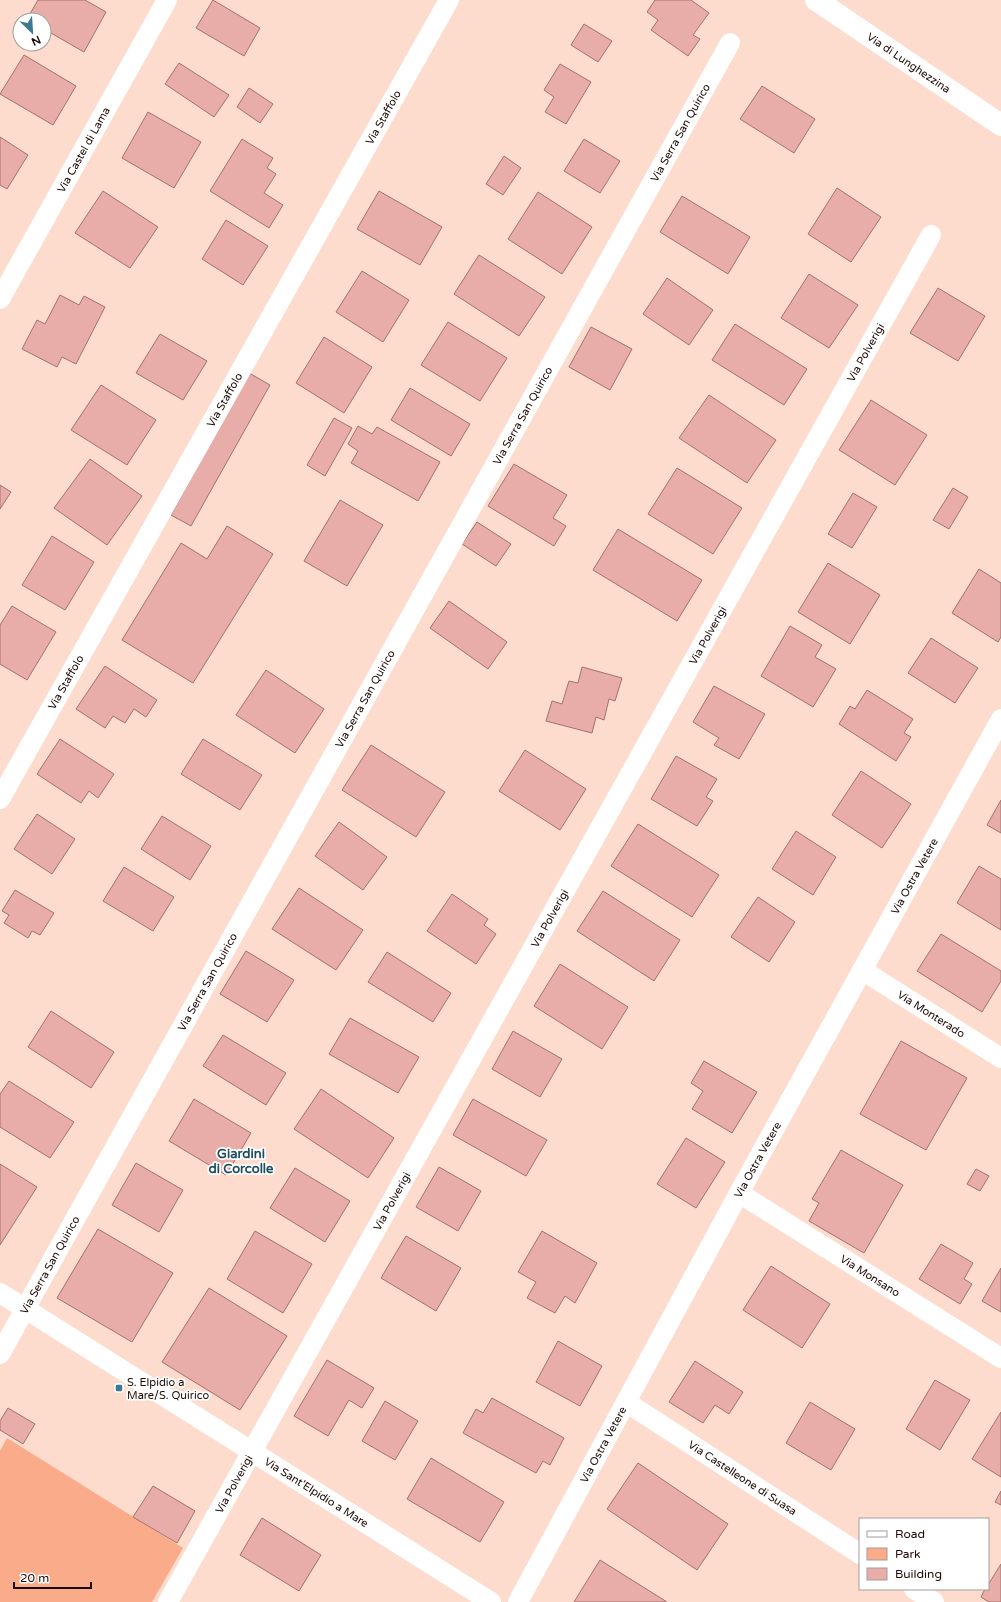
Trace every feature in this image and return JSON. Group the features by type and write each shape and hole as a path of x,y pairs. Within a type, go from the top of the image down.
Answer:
{"street":[{"name":"Via Castel di Lama","path":"0,299 167,0"},
{"name":"Via Staffolo","path":"0,799 449,0"},
{"name":"Via di Lunghezzina","path":"816,0 1001,125"},
{"name":"Via Serra San Quirico","path":"0,1354 730,43"},
{"name":"Via Polverigi","path":"168,1602 931,235"},
{"name":"Via Ostra Vetere","path":"518,1602 738,1193 862,970 996,740 1001,719"},
{"name":"Via Monterado","path":"862,970 1001,1058"},
{"name":"Via Monsano","path":"738,1193 1001,1358"},
{"name":"Via Sant'Elpidio a Mare","path":"0,1293 491,1602"},
{"name":"Via Castelleone di Suasa","path":"626,1402 859,1553"},
{"path":"916,1590 934,1602"}],"green space":[{"path":"7,1438 183,1548 152,1602 0,1602 0,1451"}],"building":[{"path":"38,0 85,0 106,12 84,52 52,34 52,12 31,12"},
{"path":"213,0 260,28 244,56 196,28"},
{"path":"655,0 691,0 709,13 693,35 700,39 688,56 651,30 658,20 647,12"},
{"path":"584,24 612,41 598,62 571,45"},
{"path":"24,55 76,86 53,125 0,94"},
{"path":"179,63 229,95 214,117 165,84"},
{"path":"560,64 591,82 566,124 545,112 554,97 544,90"},
{"path":"762,86 815,119 794,153 740,119"},
{"path":"249,88 273,104 260,123 237,107"},
{"path":"148,112 201,142 174,188 122,158"},
{"path":"0,137 28,155 7,189 0,185"},
{"path":"242,139 273,158 267,168 276,174 264,193 283,205 269,228 210,191"},
{"path":"584,139 620,161 600,193 564,171"},
{"path":"504,156 521,168 503,195 486,184"},
{"path":"837,188 881,217 851,262 808,234"},
{"path":"103,191 158,227 130,268 75,233"},
{"path":"379,191 442,227 420,265 357,229"},
{"path":"538,192 592,227 562,274 508,239"},
{"path":"682,196 750,237 728,274 660,232"},
{"path":"226,220 268,246 243,285 202,259"},
{"path":"479,255 545,297 519,336 454,294"},
{"path":"362,271 409,300 383,342 336,312"},
{"path":"809,274 858,305 829,348 781,318"},
{"path":"667,278 713,310 689,345 643,314"},
{"path":"938,288 985,316 958,361 910,333"},
{"path":"60,295 79,305 84,296 105,307 76,364 62,357 57,367 22,349 37,320 45,324"},
{"path":"448,322 507,358 480,401 421,365"},
{"path":"735,324 807,369 784,405 712,360"},
{"path":"591,327 632,349 610,390 569,367"},
{"path":"160,334 207,361 183,400 136,373"},
{"path":"324,337 372,367 344,413 296,383"},
{"path":"249,373 270,385 191,526 171,515"},
{"path":"101,385 156,420 127,465 71,430"},
{"path":"410,388 470,424 451,456 391,420"},
{"path":"709,395 776,440 747,483 679,438"},
{"path":"871,400 927,435 895,485 839,450"},
{"path":"334,418 352,428 325,476 307,465"},
{"path":"358,426 372,434 377,427 440,462 418,501 351,463 358,451 348,444"},
{"path":"90,459 142,496 107,545 54,508"},
{"path":"514,464 567,495 553,518 566,526 554,546 488,506"},
{"path":"677,468 742,508 713,554 648,514"},
{"path":"0,485 11,492 0,509"},
{"path":"953,488 968,497 949,529 933,520"},
{"path":"853,493 877,507 852,548 828,534"},
{"path":"340,500 383,525 347,586 304,561"},
{"path":"477,522 511,544 496,566 462,544"},
{"path":"227,526 273,554 193,683 122,640 181,543 207,559"},
{"path":"618,529 702,580 677,621 593,570"},
{"path":"52,536 94,562 65,610 22,585"},
{"path":"828,563 880,595 850,644 798,612"},
{"path":"979,569 1001,583 1001,637 998,642 952,613"},
{"path":"449,601 507,642 488,669 430,628"},
{"path":"12,606 56,632 27,680 0,664 0,625"},
{"path":"790,626 822,645 815,657 836,669 813,707 761,676"},
{"path":"931,638 978,668 955,703 908,673"},
{"path":"105,666 157,700 146,717 134,709 125,723 113,716 105,728 76,709"},
{"path":"582,667 622,678 615,701 609,699 604,720 596,717 592,733 546,721 552,701 562,704 569,681 578,683"},
{"path":"266,670 324,709 295,753 236,715"},
{"path":"714,686 765,714 739,759 714,745 719,738 693,722"},
{"path":"867,690 913,719 904,733 911,737 896,761 839,724 850,706 855,709"},
{"path":"60,739 114,774 98,798 89,791 81,803 37,774"},
{"path":"203,739 262,775 240,810 181,774"},
{"path":"371,745 445,792 416,837 342,790"},
{"path":"525,750 586,789 560,830 499,791"},
{"path":"676,756 717,779 706,797 713,801 697,826 651,799"},
{"path":"861,771 911,804 882,848 832,815"},
{"path":"1001,800 1001,833 987,825"},
{"path":"37,814 75,839 52,874 14,849"},
{"path":"162,816 211,846 190,880 141,849"},
{"path":"339,822 387,857 363,890 315,856"},
{"path":"638,824 719,875 692,917 611,866"},
{"path":"796,831 836,857 813,895 772,869"},
{"path":"979,866 1001,879 1001,930 957,903"},
{"path":"124,867 174,897 153,931 103,901"},
{"path":"299,888 363,930 336,970 272,929"},
{"path":"15,890 54,913 40,935 32,931 28,938 4,923 9,915 2,911"},
{"path":"603,891 680,940 654,981 577,931"},
{"path":"452,894 488,919 484,925 496,934 476,964 427,931"},
{"path":"758,897 795,922 769,962 731,937"},
{"path":"941,934 1001,971 1001,981 982,1012 917,971"},
{"path":"246,951 294,980 267,1022 220,994"},
{"path":"387,952 451,993 433,1022 368,982"},
{"path":"560,964 628,1007 602,1049 534,1006"},
{"path":"51,1011 114,1052 91,1088 28,1047"},
{"path":"350,1018 419,1057 398,1093 329,1054"},
{"path":"513,1031 562,1059 540,1097 492,1069"},
{"path":"223,1035 286,1073 266,1105 203,1066"},
{"path":"901,1041 967,1078 926,1150 860,1114"},
{"path":"704,1061 757,1092 732,1133 692,1109 703,1091 691,1083"},
{"path":"9,1081 74,1122 50,1158 0,1127 0,1094"},
{"path":"321,1089 394,1138 368,1178 294,1129"},
{"path":"194,1099 251,1133 226,1175 169,1141"},
{"path":"473,1099 547,1140 526,1176 453,1135"},
{"path":"686,1138 725,1162 696,1208 657,1184"},
{"path":"841,1150 903,1185 864,1253 809,1221 819,1203 812,1199"},
{"path":"136,1163 183,1190 159,1232 112,1205"},
{"path":"0,1164 37,1187 0,1245"},
{"path":"439,1167 481,1191 458,1231 416,1207"},
{"path":"295,1168 350,1201 325,1242 270,1208"},
{"path":"976,1169 989,1176 980,1191 967,1184"},
{"path":"98,1229 173,1273 132,1342 57,1298"},
{"path":"255,1231 312,1264 283,1313 227,1279"},
{"path":"542,1231 597,1263 575,1303 565,1296 555,1313 527,1298 536,1282 518,1272"},
{"path":"406,1236 461,1268 436,1311 381,1278"},
{"path":"941,1244 973,1263 964,1279 972,1284 960,1304 919,1279"},
{"path":"771,1266 830,1304 802,1348 743,1310"},
{"path":"1001,1268 1001,1312 982,1301"},
{"path":"209,1288 287,1336 240,1410 162,1362"},
{"path":"558,1341 602,1366 580,1406 536,1382"},
{"path":"327,1360 374,1388 362,1408 349,1400 328,1436 294,1416"},
{"path":"695,1361 743,1392 729,1414 715,1405 703,1423 669,1402"},
{"path":"935,1380 970,1400 940,1450 906,1429"},
{"path":"492,1398 564,1438 550,1465 543,1461 536,1473 463,1433 476,1409 483,1413"},
{"path":"385,1401 418,1421 395,1460 362,1441"},
{"path":"810,1402 855,1429 831,1470 786,1443"},
{"path":"8,1408 35,1424 23,1444 0,1430 0,1421"},
{"path":"1001,1412 1001,1477 972,1459"},
{"path":"431,1458 504,1502 480,1542 407,1499"},
{"path":"638,1463 728,1524 697,1570 607,1509"},
{"path":"153,1486 195,1511 177,1543 133,1517"},
{"path":"1001,1491 1001,1505 995,1502"},
{"path":"262,1518 321,1555 299,1591 240,1555"},
{"path":"600,1560 667,1602 574,1602"},
{"path":"1001,1564 1001,1602 989,1602 981,1597 984,1590 989,1590 989,1583"}],"place":[{"name":"S. Elpidio a Mare/S. Quirico","path":"119,1388"}],"district":[{"name":"Giardini di Corcolle","path":"241,1162"}]}
